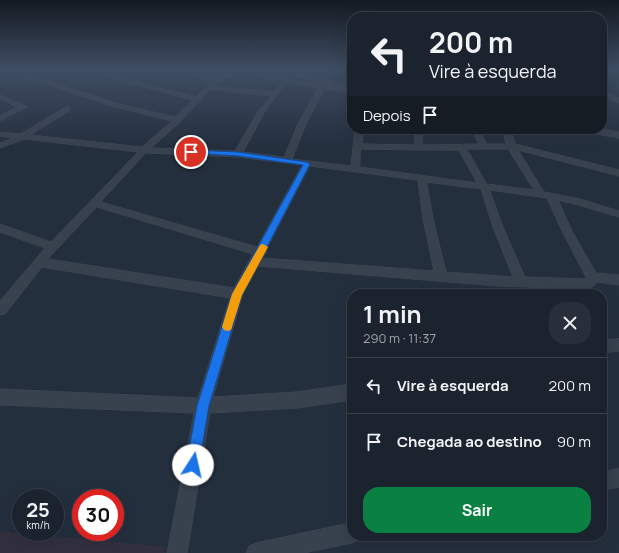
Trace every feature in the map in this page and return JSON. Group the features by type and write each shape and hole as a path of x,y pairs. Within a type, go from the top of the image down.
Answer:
{"street":[{"path":"83,95 117,106 177,120"},
{"path":"180,95 197,99"},
{"path":"0,310 53,247 144,150 177,120 201,95"},
{"path":"238,154 252,126 273,95"},
{"path":"287,160 315,95"},
{"path":"607,95 619,101"},
{"path":"0,97 23,105 23,107 0,119"},
{"path":"0,146 22,136 66,109"},
{"path":"607,133 619,135"},
{"path":"0,134 144,150 238,154 287,160 307,164 546,195 619,214"},
{"path":"355,170 359,134"},
{"path":"418,148 419,134"},
{"path":"478,134 484,146"},
{"path":"95,203 258,257 441,277 521,282 587,284 591,282 592,277 546,195 510,146 508,134"},
{"path":"358,146 418,148 510,146 619,173"},
{"path":"461,146 485,188 498,227 521,282"},
{"path":"177,553 203,406 237,294 307,164"},
{"path":"422,178 428,219 441,277"},
{"path":"3,232 53,247"},
{"path":"39,262 237,294"},
{"path":"592,277 619,280"},
{"path":"607,346 619,345"},
{"path":"0,397 203,406 297,400 347,393"},
{"path":"607,480 619,478"},
{"path":"256,553 347,534"}],"shaded area":[{"path":"0,531 12,532 12,541 64,541 64,537 72,538 72,541 104,541 166,547 165,553 0,553"}],"slow traffic":[{"path":"227,327 237,294 263,247"}],"route":[{"path":"191,152 238,154 307,164 261,252 237,294 203,406 193,465"}]}
